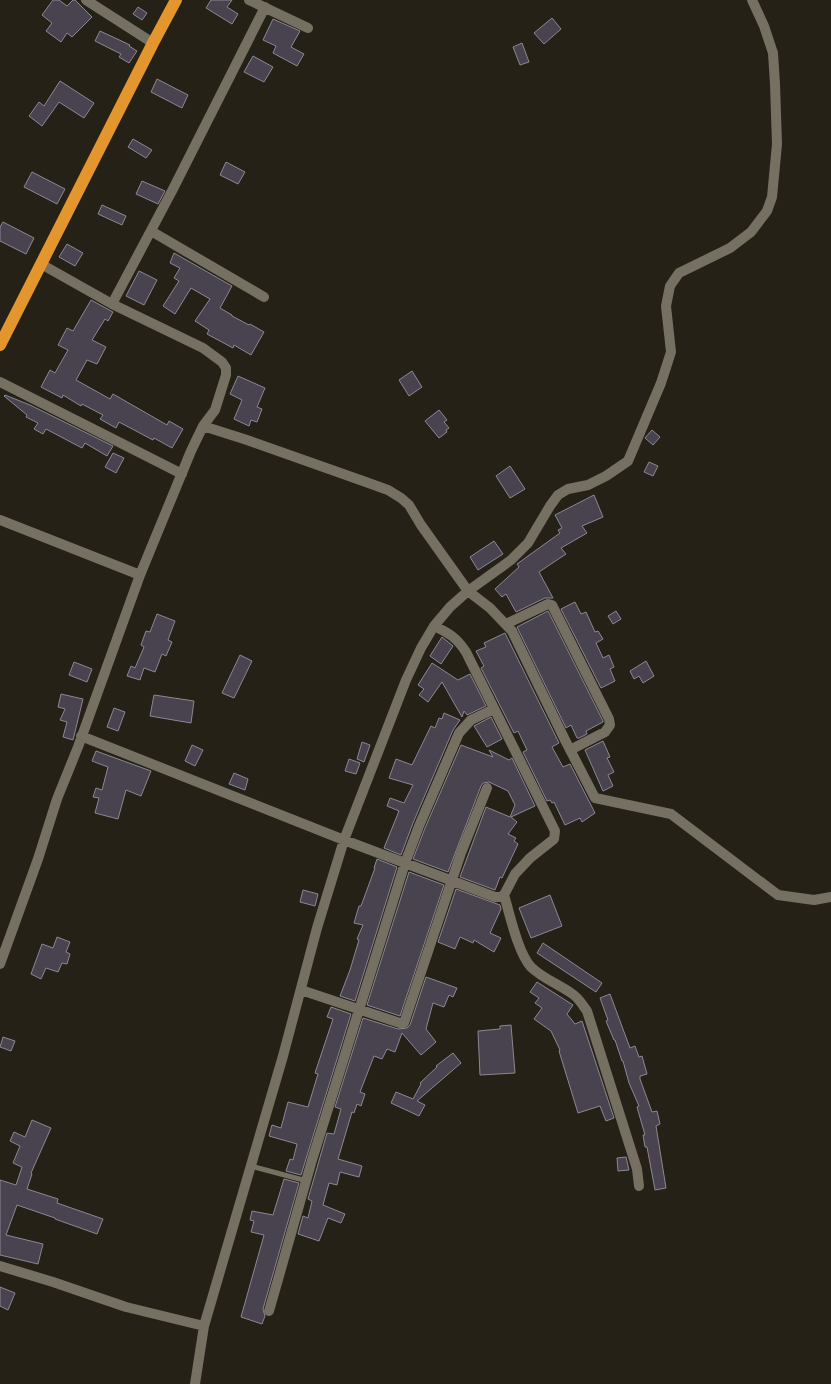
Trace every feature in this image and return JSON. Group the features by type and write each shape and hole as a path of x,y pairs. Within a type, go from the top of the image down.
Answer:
{"highway":[{"path":"0,345 176,0"}],"street":[{"path":"86,0 153,43"},
{"path":"249,0 308,28"},
{"path":"195,1384 204,1326 252,1166 317,928 344,840 406,680 421,648 434,626 450,607 468,590 511,560 528,544 558,495 568,489 588,485 606,476 628,461 661,383 671,352 666,306 670,286 679,273 730,248 751,232 767,211 772,197 777,144 773,54 764,26 752,0"},
{"path":"112,304 151,231 264,7"},
{"path":"151,231 264,297"},
{"path":"0,964 38,859 57,799 140,575 203,426 215,410 226,375 226,368 222,362 203,348 112,304 41,264"},
{"path":"0,382 182,474"},
{"path":"203,426 388,490 410,506 421,525 468,590 490,608 512,632 595,798 671,814 778,895 814,900 831,897"},
{"path":"0,520 140,575"},
{"path":"506,624 548,604 552,605 563,625 609,719 610,725 605,732 570,750"},
{"path":"81,736 344,840 495,897 500,897 504,895 515,874 552,841 556,834 553,825 466,652 460,642 449,633 434,626"},
{"path":"269,1311 336,1084 405,863 419,826 459,733 472,720 494,708"},
{"path":"301,990 403,1024 405,1022 461,853 487,788"},
{"path":"504,895 520,947 526,961 532,969 572,993 587,1011 637,1169 640,1186"},
{"path":"0,1266 126,1307 204,1326"}],"lane":[{"path":"252,1166 307,1181"}],"building":[{"path":"53,0 59,0 67,6 75,0 92,17 72,37 67,33 61,42 46,31 52,23 42,15"},
{"path":"211,0 232,0 227,7 238,14 232,24 206,8"},
{"path":"138,7 147,13 142,20 133,14"},
{"path":"552,18 561,29 544,44 534,33"},
{"path":"273,19 300,31 291,47 304,54 297,66 273,53 276,46 263,40"},
{"path":"100,31 130,45 129,46 137,51 129,63 119,57 121,54 95,41"},
{"path":"522,43 529,62 520,65 513,47"},
{"path":"253,56 273,67 264,82 244,72"},
{"path":"157,79 188,95 182,108 151,92"},
{"path":"60,81 94,103 84,118 59,102 42,126 29,116 39,102 44,106"},
{"path":"133,139 152,150 146,158 128,147"},
{"path":"226,162 245,172 238,184 220,175"},
{"path":"32,172 65,189 57,204 24,187"},
{"path":"142,181 165,191 158,204 136,194"},
{"path":"102,205 126,216 122,225 98,214"},
{"path":"3,222 34,238 26,254 0,241 0,227"},
{"path":"67,244 83,253 75,266 59,257"},
{"path":"174,253 232,286 220,308 232,316 264,332 251,355 234,345 233,348 207,334 209,330 195,321 210,299 191,288 175,314 163,306 179,281 174,278 180,268 170,263"},
{"path":"139,271 157,280 144,305 126,296"},
{"path":"91,300 113,312 108,321 105,319 92,340 106,347 97,364 87,360 76,380 110,399 113,394 167,425 169,421 183,429 172,448 119,422 116,428 100,419 103,415 82,404 81,406 63,395 62,398 41,387 50,370 55,373 68,350 58,345 67,328 73,331"},
{"path":"412,371 422,387 409,396 399,380"},
{"path":"238,376 265,388 257,407 262,409 257,422 251,420 249,426 234,419 242,400 230,394"},
{"path":"5,395 30,405 113,446 107,456 85,443 82,448 46,429 43,434 34,429 38,423 26,417 27,415 4,396"},
{"path":"439,410 447,420 444,422 449,428 446,430 447,432 439,438 425,421"},
{"path":"652,430 660,437 653,445 645,438"},
{"path":"113,453 124,458 116,473 105,467"},
{"path":"649,462 658,466 653,476 644,472"},
{"path":"510,466 525,489 510,498 496,476"},
{"path":"594,495 603,517 582,526 587,533 561,548 566,554 539,572 553,598 545,598 516,612 506,594 502,597 495,589 519,567 517,564 560,533 558,530 562,528 555,515"},
{"path":"494,541 503,554 478,570 470,557"},
{"path":"575,602 581,614 586,612 595,632 598,631 603,639 596,643 603,658 609,655 614,667 610,669 615,681 601,688 561,609"},
{"path":"548,611 603,721 586,731 587,734 579,738 577,738 571,725 566,728 517,627"},
{"path":"616,611 621,619 613,624 608,616"},
{"path":"157,614 175,621 168,640 172,642 166,656 162,654 155,672 144,668 140,680 127,676 131,666 135,668 144,647 141,645 146,631 150,632"},
{"path":"505,633 559,743 552,747 563,767 570,764 595,813 582,822 580,818 565,825 554,802 552,803 550,800 547,801 523,752 527,750 518,731 514,733 481,668 484,666 476,651 486,647 484,643"},
{"path":"442,637 453,646 441,664 430,656"},
{"path":"240,655 252,661 234,698 222,693"},
{"path":"646,661 654,676 643,683 639,676 634,679 630,671"},
{"path":"74,662 92,669 87,682 69,675"},
{"path":"432,663 458,680 470,674 486,706 467,715 464,711 462,717 442,682 428,702 419,695 424,689 418,685"},
{"path":"61,694 83,699 73,740 63,737 67,722 60,720 65,709 58,707"},
{"path":"154,695 194,701 191,723 150,716"},
{"path":"114,708 125,712 118,731 107,727"},
{"path":"444,713 460,720 453,730 413,823 401,855 384,848 399,811 387,806 390,798 404,803 413,785 389,778 396,759 412,765 431,726 435,728 439,718 442,719"},
{"path":"491,717 502,739 487,747 474,726"},
{"path":"603,741 610,757 607,758 614,772 608,775 613,786 603,791 585,750"},
{"path":"362,742 370,745 364,762 357,759"},
{"path":"192,745 203,750 195,766 185,761"},
{"path":"461,745 493,757 489,750 509,760 512,758 535,806 511,817 517,822 508,834 516,838 514,841 518,844 502,878 500,877 495,890 460,877 486,807 510,817 515,805 508,791 489,782 483,783 481,786 448,872 413,859"},
{"path":"96,751 151,771 141,796 126,790 118,819 95,813 99,798 93,797 96,788 102,790 108,767 92,761"},
{"path":"349,759 360,763 356,774 345,771"},
{"path":"234,773 248,779 245,790 229,784"},
{"path":"377,859 397,867 355,1001 340,996 350,970 359,940 357,939 363,925 354,923"},
{"path":"409,872 444,885 400,1016 367,1005"},
{"path":"456,889 500,905 501,909 490,933 501,938 494,952 474,940 473,943 460,937 455,949 438,942"},
{"path":"303,890 318,894 315,906 300,902"},
{"path":"550,895 562,926 531,938 519,908"},
{"path":"57,937 70,942 66,952 70,954 67,964 62,963 58,972 46,968 41,979 31,974 42,944 53,948"},
{"path":"543,943 602,983 596,992 537,953"},
{"path":"426,977 457,988 453,997 449,995 444,1007 433,1003 426,1029 436,1042 421,1055 402,1033 395,1052 387,1049 382,1059 374,1056 360,1092 365,1094 361,1106 357,1104 354,1113 352,1112 338,1159 362,1166 359,1177 340,1172 337,1185 329,1183 323,1205 345,1214 341,1223 328,1218 319,1241 298,1234 303,1216 308,1218 312,1201 308,1199 327,1133 334,1134 341,1109 335,1107 363,1018 398,1029 407,1028 410,1025"},
{"path":"537,982 573,1005 567,1014 575,1024 582,1021 614,1118 606,1121 600,1106 578,1113 559,1051 560,1050 551,1031 534,1019 542,1008 535,1003 539,998 530,992"},
{"path":"610,994 630,1048 635,1046 639,1057 642,1056 647,1074 640,1076 640,1079 652,1112 657,1111 660,1124 656,1126 666,1188 655,1190 647,1147 645,1147 643,1135 645,1135 637,1107 639,1106 629,1083 615,1040 606,1021 608,1020 600,998"},
{"path":"331,1007 351,1014 301,1175 286,1171 290,1159 293,1160 297,1144 269,1136 272,1125 281,1128 288,1102 308,1107 318,1074 315,1073 333,1019 327,1017"},
{"path":"511,1025 515,1073 480,1075 478,1031 500,1029 500,1026"},
{"path":"3,1037 15,1041 11,1051 0,1047"},
{"path":"453,1053 461,1063 417,1101 425,1105 419,1116 391,1103 396,1092 413,1099 421,1084 420,1083 437,1067 436,1066"},
{"path":"32,1120 51,1128 31,1173 32,1174 27,1189 58,1199 57,1203 103,1219 97,1234 17,1205 6,1235 43,1244 38,1264 0,1255 0,1180 16,1185 22,1167 13,1163 20,1146 10,1141 14,1132 25,1137"},
{"path":"626,1157 629,1170 618,1171 617,1158"},
{"path":"284,1179 299,1183 263,1309 265,1316 262,1324 241,1317 264,1235 251,1232 254,1221 250,1220 252,1211 273,1215"},
{"path":"0,1287 15,1293 8,1310 0,1306"}]}
